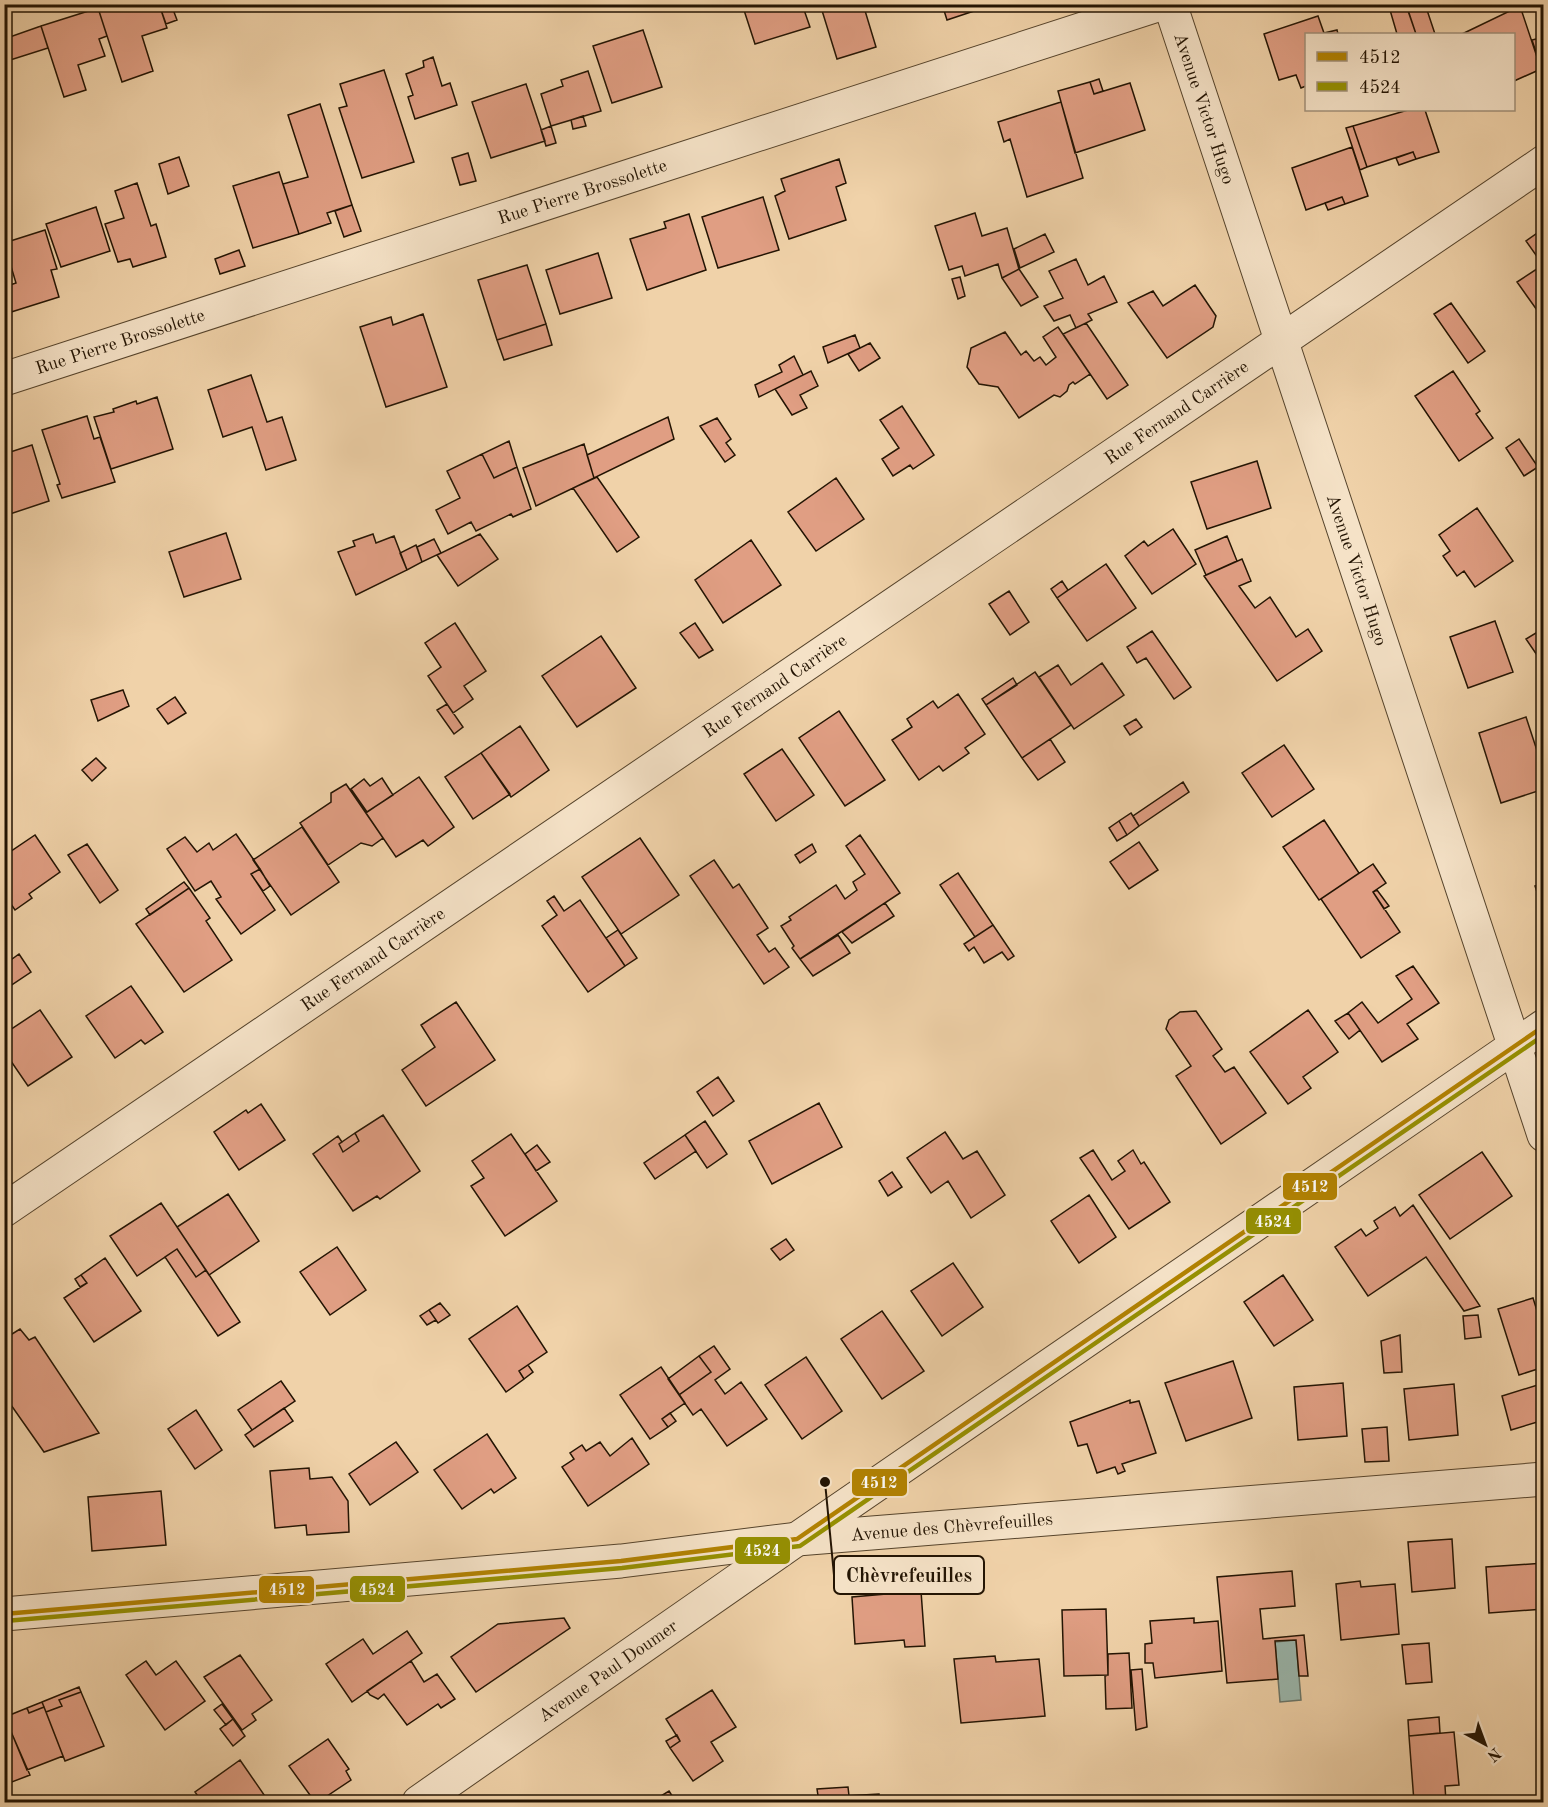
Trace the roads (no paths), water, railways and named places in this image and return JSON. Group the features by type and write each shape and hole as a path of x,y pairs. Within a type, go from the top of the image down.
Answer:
{"street":[{"name":"Rue Pierre Brossolette","path":"4,379 1160,4"},
{"name":"Avenue Victor Hugo","path":"1170,4 1544,1135"},
{"name":"Rue Fernand Carrière","path":"4,1210 1544,162"},
{"name":"Avenue Paul Doumer","path":"419,1803 797,1539 1544,1026"},
{"name":"Avenue des Chèvrefeuilles","path":"4,1614 621,1562 797,1539 1544,1479"}],"water":[{"path":"1296,1640 1301,1700 1280,1702 1275,1642"}],"place":[{"name":"Chèvrefeuilles","path":"825,1482"}]}
